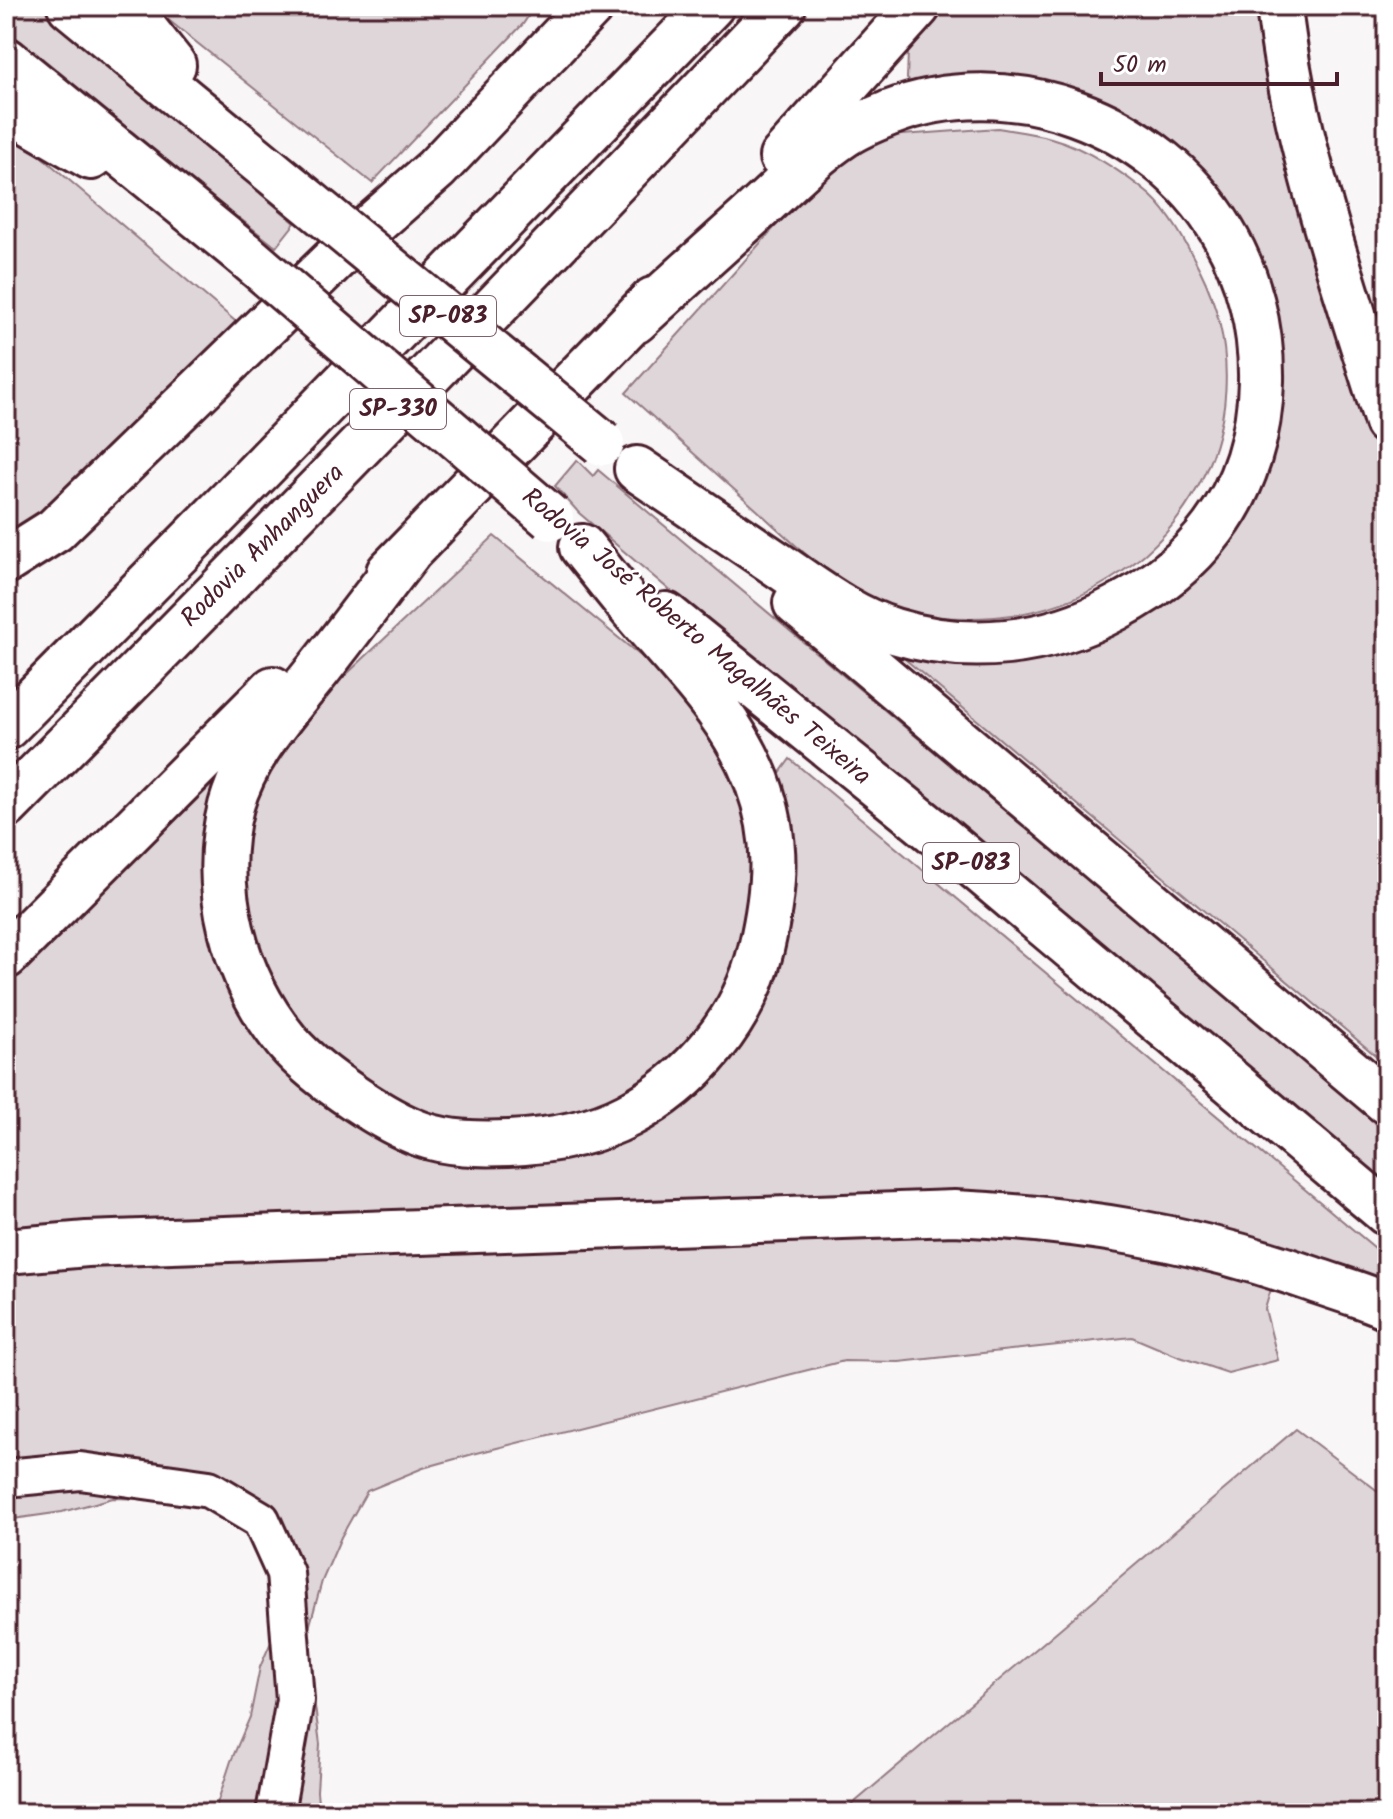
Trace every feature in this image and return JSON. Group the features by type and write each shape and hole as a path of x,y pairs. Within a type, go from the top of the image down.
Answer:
{"highway":[{"name":"SP-083","path":"70,6 637,469 1387,1102"},
{"path":"126,6 242,146"},
{"path":"436,169 567,6"},
{"path":"6,561 55,530 345,249 436,169 591,6"},
{"name":"Rodovia Anhanguera","path":"6,727 711,6"},
{"name":"Rodovia Anhanguera","path":"6,806 348,460 783,6"},
{"path":"6,956 635,321 918,6"},
{"path":"1279,6 1284,52 1299,123 1387,422"},
{"name":"Rodovia José Roberto Magalhães Teixeira","path":"6,60 228,241 566,533 932,830 1387,1213"},
{"path":"635,321 845,134 892,113 934,100 985,95 1036,101 1081,113 1121,134 1159,160 1197,196 1223,231 1243,277 1255,314 1262,372 1257,432 1239,484 1214,527 1178,567 1142,594 1097,619 1047,636 1001,644 952,643 893,631 843,609 637,469"},
{"path":"6,108 228,241"},
{"path":"6,594 185,407"},
{"path":"408,553 258,745 232,804 222,868 229,922 242,964 262,1005 288,1044 326,1079 381,1115 422,1135 477,1145 533,1142 577,1134 627,1116 666,1091 697,1063 731,1022 755,977 774,876 771,829 757,781 736,737 711,698 566,533"},
{"path":"6,1251 102,1244 954,1213 1065,1221 1158,1235 1261,1261 1387,1306"}],"street":[{"path":"6,1478 80,1471 209,1489 261,1520 285,1573 295,1700 275,1813"}],"shaded area":[{"path":"6,6 40,6 264,188 261,194 295,223 276,247 239,218 234,224 6,37"},
{"path":"151,6 535,6 523,24 372,183"},
{"path":"949,6 1266,6 1326,277 1387,489 1387,1065 900,655 910,650 1121,626 1274,400 1195,170 923,90 907,79 908,52"},
{"path":"998,128 1045,136 1090,154 1150,195 1178,230 1200,270 1221,330 1225,389 1215,446 1192,498 1156,543 1111,579 1056,605 995,617 965,618 904,611 876,601 828,572 626,393 799,200 852,156 888,136"},
{"path":"6,131 29,146 241,326 80,489 6,545"},
{"path":"577,460 593,476 598,470 1387,1131 1387,1192 925,808 579,513 555,486"},
{"path":"494,536 664,675 707,722 734,773 758,869 742,968 670,1068 580,1120 468,1134 315,1060 240,927 248,806 277,751 317,702"},
{"path":"790,759 1387,1258 1387,1298 1077,1211 6,1238 6,985 222,775 255,1031 498,1164 732,1044 771,785"},
{"path":"999,1227 1273,1282 1265,1309 1278,1360 1228,1373 1132,1337 899,1362 844,1361 473,1454 423,1468 367,1491 341,1537 322,1581 306,1639 320,1744 319,1813 214,1813 250,1717 260,1667 279,1624 259,1520 214,1501 113,1498 62,1512 6,1520 6,1271"},
{"path":"1296,1429 1387,1498 1387,1813 842,1813"}]}
